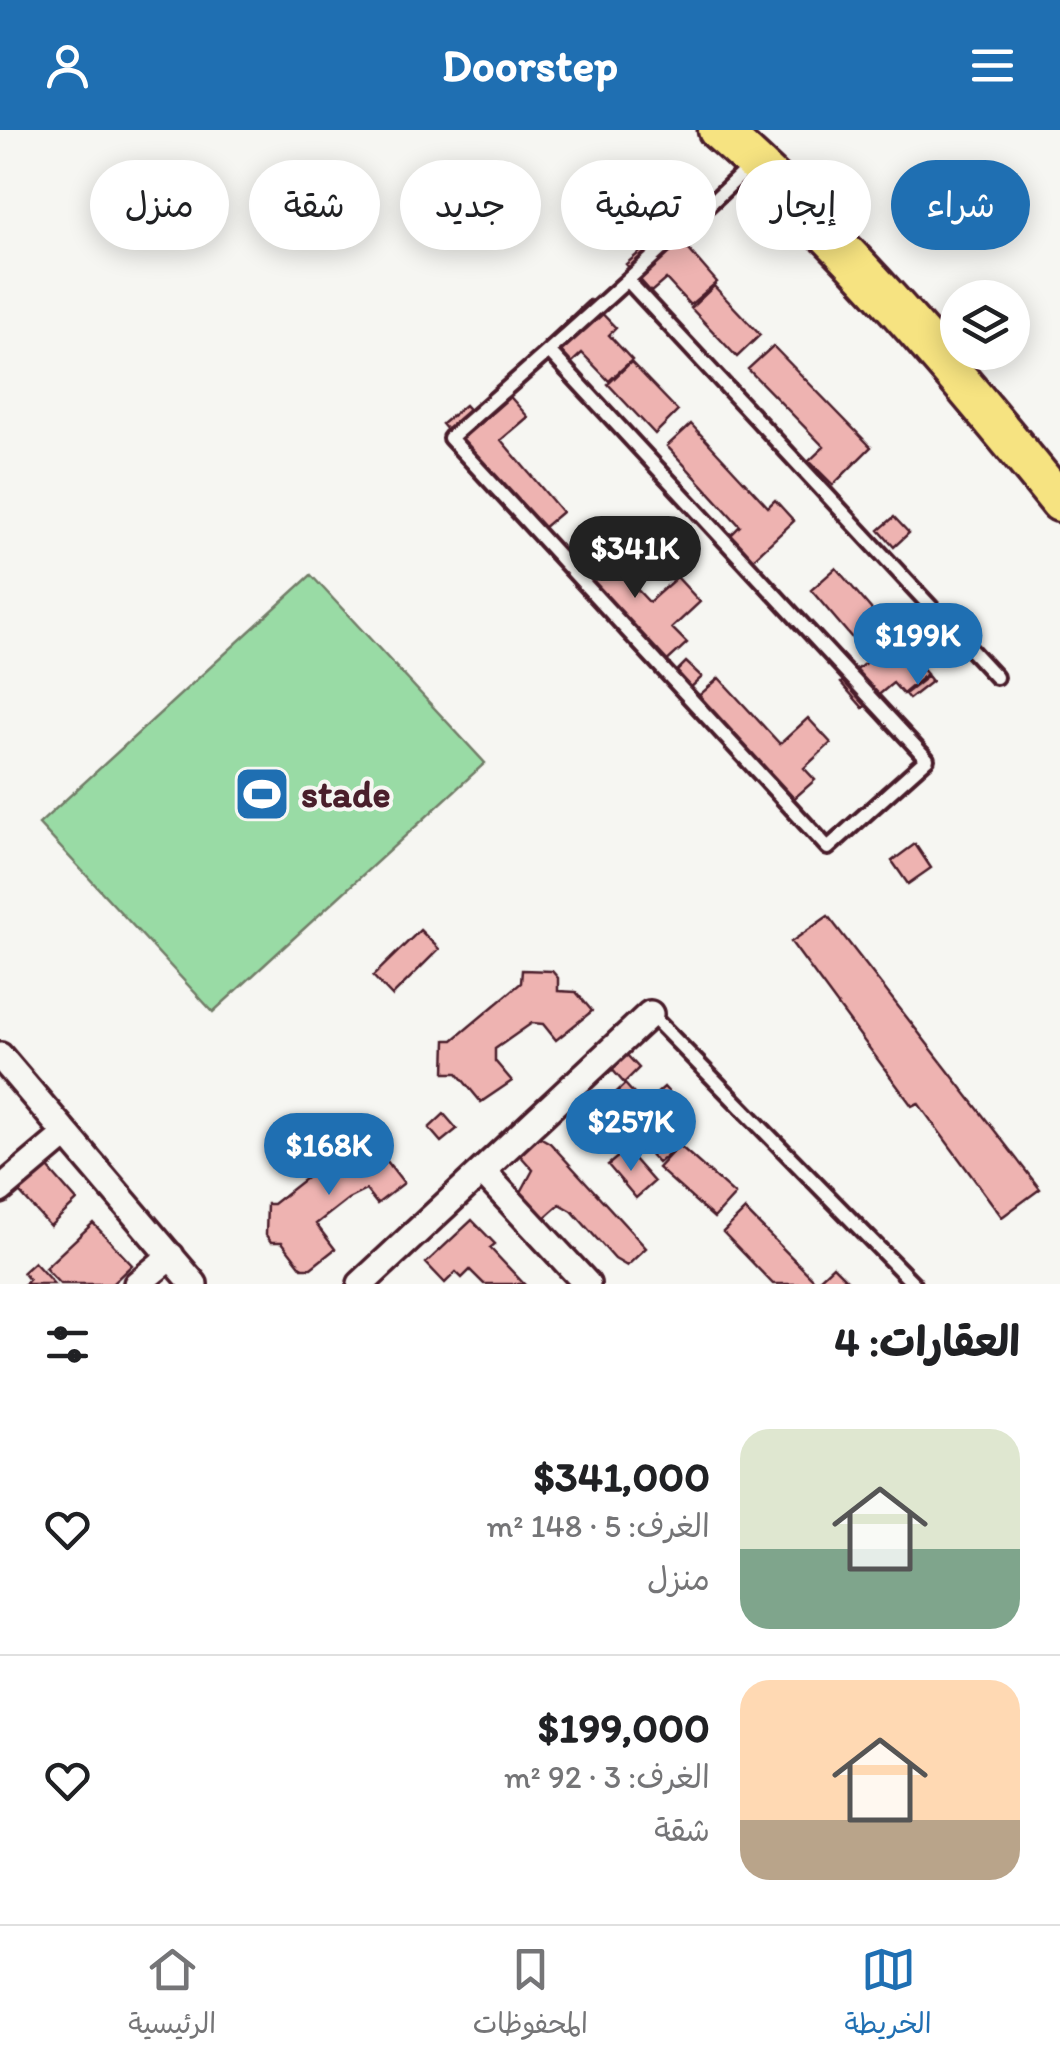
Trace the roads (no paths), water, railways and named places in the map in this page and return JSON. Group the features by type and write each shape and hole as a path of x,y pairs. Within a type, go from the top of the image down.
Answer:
{"main road":[{"path":"718,130 752,160"},
{"path":"840,250 988,413 1060,502"}],"street":[{"path":"361,1284 650,1014"},
{"path":"0,1056 64,1136 194,1284"},
{"path":"0,1190 64,1136"},
{"path":"482,1171 587,1284"},
{"path":"137,1284 171,1256"}],"lane":[{"path":"549,351 926,759 828,848 450,438 549,351 629,282 736,179"},
{"path":"629,282 996,677"},
{"path":"650,1014 914,1284"}],"place":[{"name":"stade","path":"262,794"}]}
